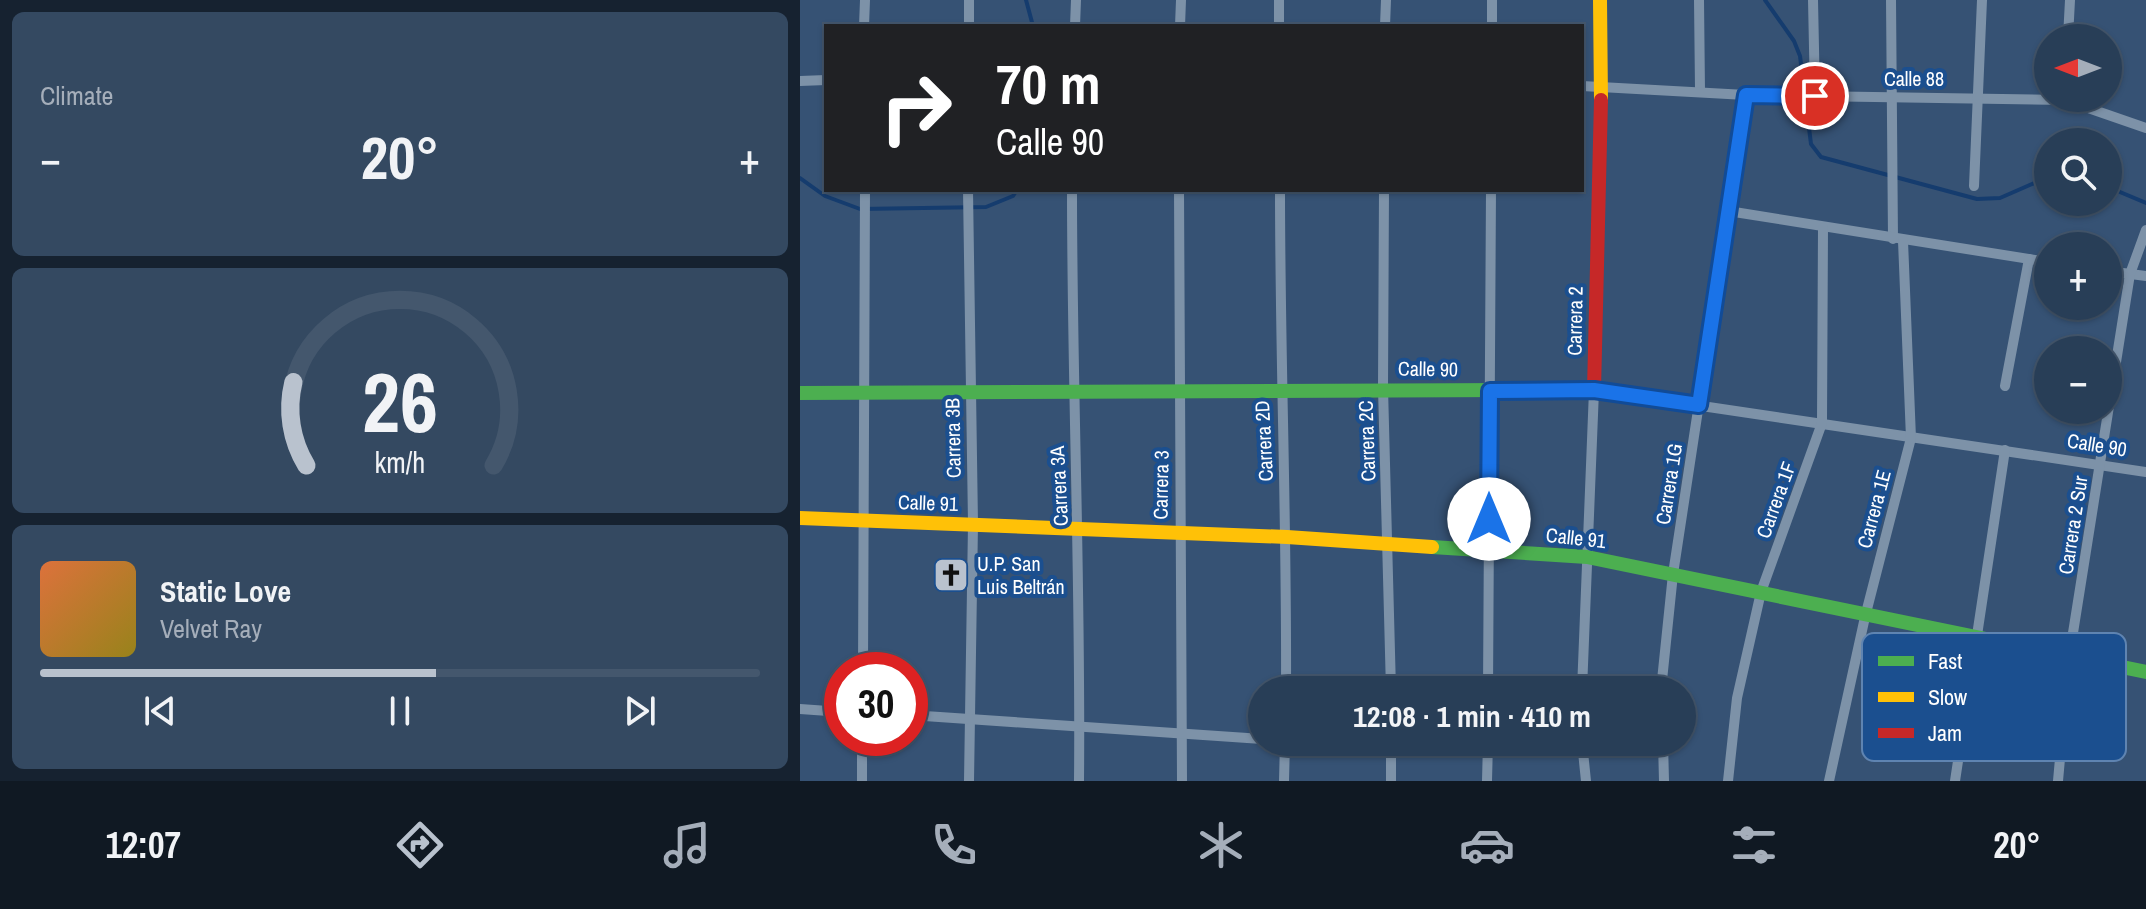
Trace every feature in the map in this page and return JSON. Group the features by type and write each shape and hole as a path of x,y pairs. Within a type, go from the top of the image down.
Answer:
{"street":[{"path":"864,24 865,0"},
{"path":"969,0 969,24"},
{"path":"1075,24 1076,0"},
{"path":"1180,24 1181,0"},
{"path":"1279,0 1279,24"},
{"path":"1385,24 1386,0"},
{"path":"1492,0 1492,24"},
{"name":"Carrera 2","path":"1583,676 1601,170 1600,0"},
{"path":"1699,0 1700,90"},
{"path":"1808,96 1813,0"},
{"name":"Carrera 1E","path":"1829,781 1865,617 1911,438 1898,240 1892,194 1891,0"},
{"path":"1974,186 1982,0"},
{"path":"2069,24 2070,0"},
{"path":"800,81 824,80"},
{"name":"Calle 88","path":"1584,86 1700,90 1746,95 2034,99"},
{"name":"Carrera 1G","path":"1662,676 1673,574 1746,95"},
{"name":"Calle 88","path":"2101,112 2146,128"},
{"name":"Carrera 3B","path":"968,192 973,524 969,781"},
{"name":"Carrera 3A","path":"1072,192 1072,390 1079,531 1079,781"},
{"name":"Carrera 3","path":"1179,192 1178,535 1184,733 1182,781"},
{"name":"Carrera 2D","path":"1280,192 1280,394 1287,537 1286,676"},
{"name":"Carrera 2C","path":"1384,192 1383,388 1391,676"},
{"path":"1488,676 1491,192"},
{"path":"863,652 865,196"},
{"path":"1728,211 2034,260"},
{"name":"Carrera 1F","path":"1728,781 1737,698 1761,592 1822,423 1823,228"},
{"name":"Carrera 2 Sur","path":"2073,633 2130,274 2146,230"},
{"path":"2005,386 2029,259"},
{"path":"2122,273 2146,276"},
{"name":"Calle 90","path":"800,393 1072,390 1280,394 1383,388 1594,390 2146,472"},
{"path":"1976,633 2005,450"},
{"name":"Calle 91","path":"800,518 1287,537 1587,557 1945,633"},
{"name":"Calle 91","path":"2126,668 2146,672"},
{"path":"800,709 824,711"},
{"path":"928,716 1248,738"},
{"path":"862,756 862,781"},
{"path":"1284,781 1285,756"},
{"path":"1391,756 1391,781"},
{"path":"1487,781 1488,756"},
{"path":"1583,756 1586,781"},
{"path":"1663,756 1664,781"},
{"path":"1955,781 1958,761"},
{"name":"Carrera 2 Sur","path":"2058,781 2060,761"}],"waterway":[{"path":"1026,0 1032,24"},
{"path":"1765,0 1794,41 1800,56 1811,144 1821,157 1977,199 2000,198 2034,183"},
{"path":"800,178 825,196 860,209 986,207 1016,192"},
{"path":"2122,193 2146,203"}],"traffic: fast":[{"path":"800,393 1511,390"},
{"path":"1432,547 1587,557 1956,633"},
{"path":"2126,668 2146,672"}],"traffic: slow":[{"path":"1600,0 1601,100"},
{"path":"800,518 1287,537 1432,547"}],"traffic: jam":[{"path":"1511,390 1594,390 1601,100"}],"place":[{"name":"U.P. San Luis Beltrán","path":"951,575"}],"route":[{"path":"1489,519 1490,391 1594,390 1699,405 1746,95 1815,96"}]}
